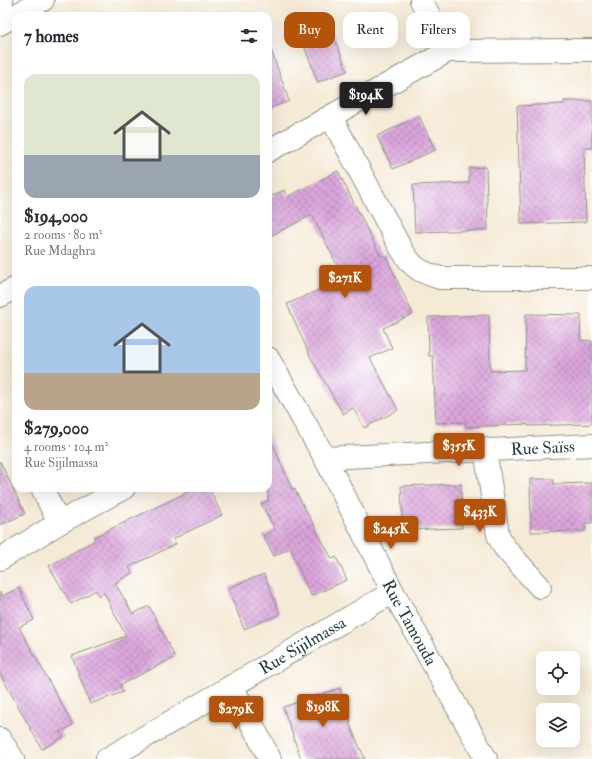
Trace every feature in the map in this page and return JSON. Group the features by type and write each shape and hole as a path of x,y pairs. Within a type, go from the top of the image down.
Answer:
{"street":[{"path":"22,12 43,0"},
{"path":"421,0 448,51"},
{"path":"0,24 12,17"},
{"path":"272,149 448,51 592,50"},
{"path":"331,116 400,247 410,262 422,272 440,278 592,278"},
{"path":"0,296 12,290"},
{"name":"Rue Tamouda","path":"272,365 325,458 393,592 486,759"},
{"name":"Rue Saïss","path":"325,458 485,449 592,445"},
{"path":"485,449 498,535 504,547 540,588"},
{"path":"44,492 59,523"},
{"path":"0,559 59,523 117,492"},
{"name":"Rue Sijilmassa","path":"107,759 393,592"},
{"path":"232,686 270,759"},
{"path":"0,739 13,759"}],"building":[{"path":"335,40 347,71 318,82 305,48 335,48"},
{"path":"272,53 289,101 272,107"},
{"path":"564,101 592,101 592,148 584,148 586,222 521,224 517,106 564,104"},
{"path":"419,116 435,150 393,169 377,136"},
{"path":"486,167 488,230 415,232 413,185 469,183 469,168"},
{"path":"338,171 381,257 385,255 413,314 383,328 392,348 370,358 398,410 364,428 353,408 343,414 311,358 287,304 344,279 312,215 272,235 272,196 284,190 287,197"},
{"path":"526,314 581,315 580,340 592,341 592,424 528,426 528,424 466,427 465,422 436,423 433,356 429,356 428,317 489,315 490,371 525,370"},
{"path":"272,442 292,489 294,488 332,559 336,557 347,580 311,596 290,548 274,556 263,536 275,529 261,504 268,501 268,492 272,492"},
{"path":"0,461 12,486 12,492 15,492 25,514 0,525"},
{"path":"530,479 553,479 554,484 592,483 592,523 585,523 585,531 531,532"},
{"path":"461,484 462,528 403,530 401,486"},
{"path":"188,492 211,492 222,515 173,539 176,544 129,567 132,573 115,583 133,614 149,606 175,657 120,685 123,692 90,704 72,656 126,636 104,593 99,596 96,590 71,604 49,566 95,540 94,537"},
{"path":"264,574 280,614 244,629 228,588"},
{"path":"19,588 34,620 19,627 73,725 60,732 64,737 42,749 0,674 0,592 2,596"},
{"path":"340,688 351,722 349,723 365,759 301,759 283,707"}]}
